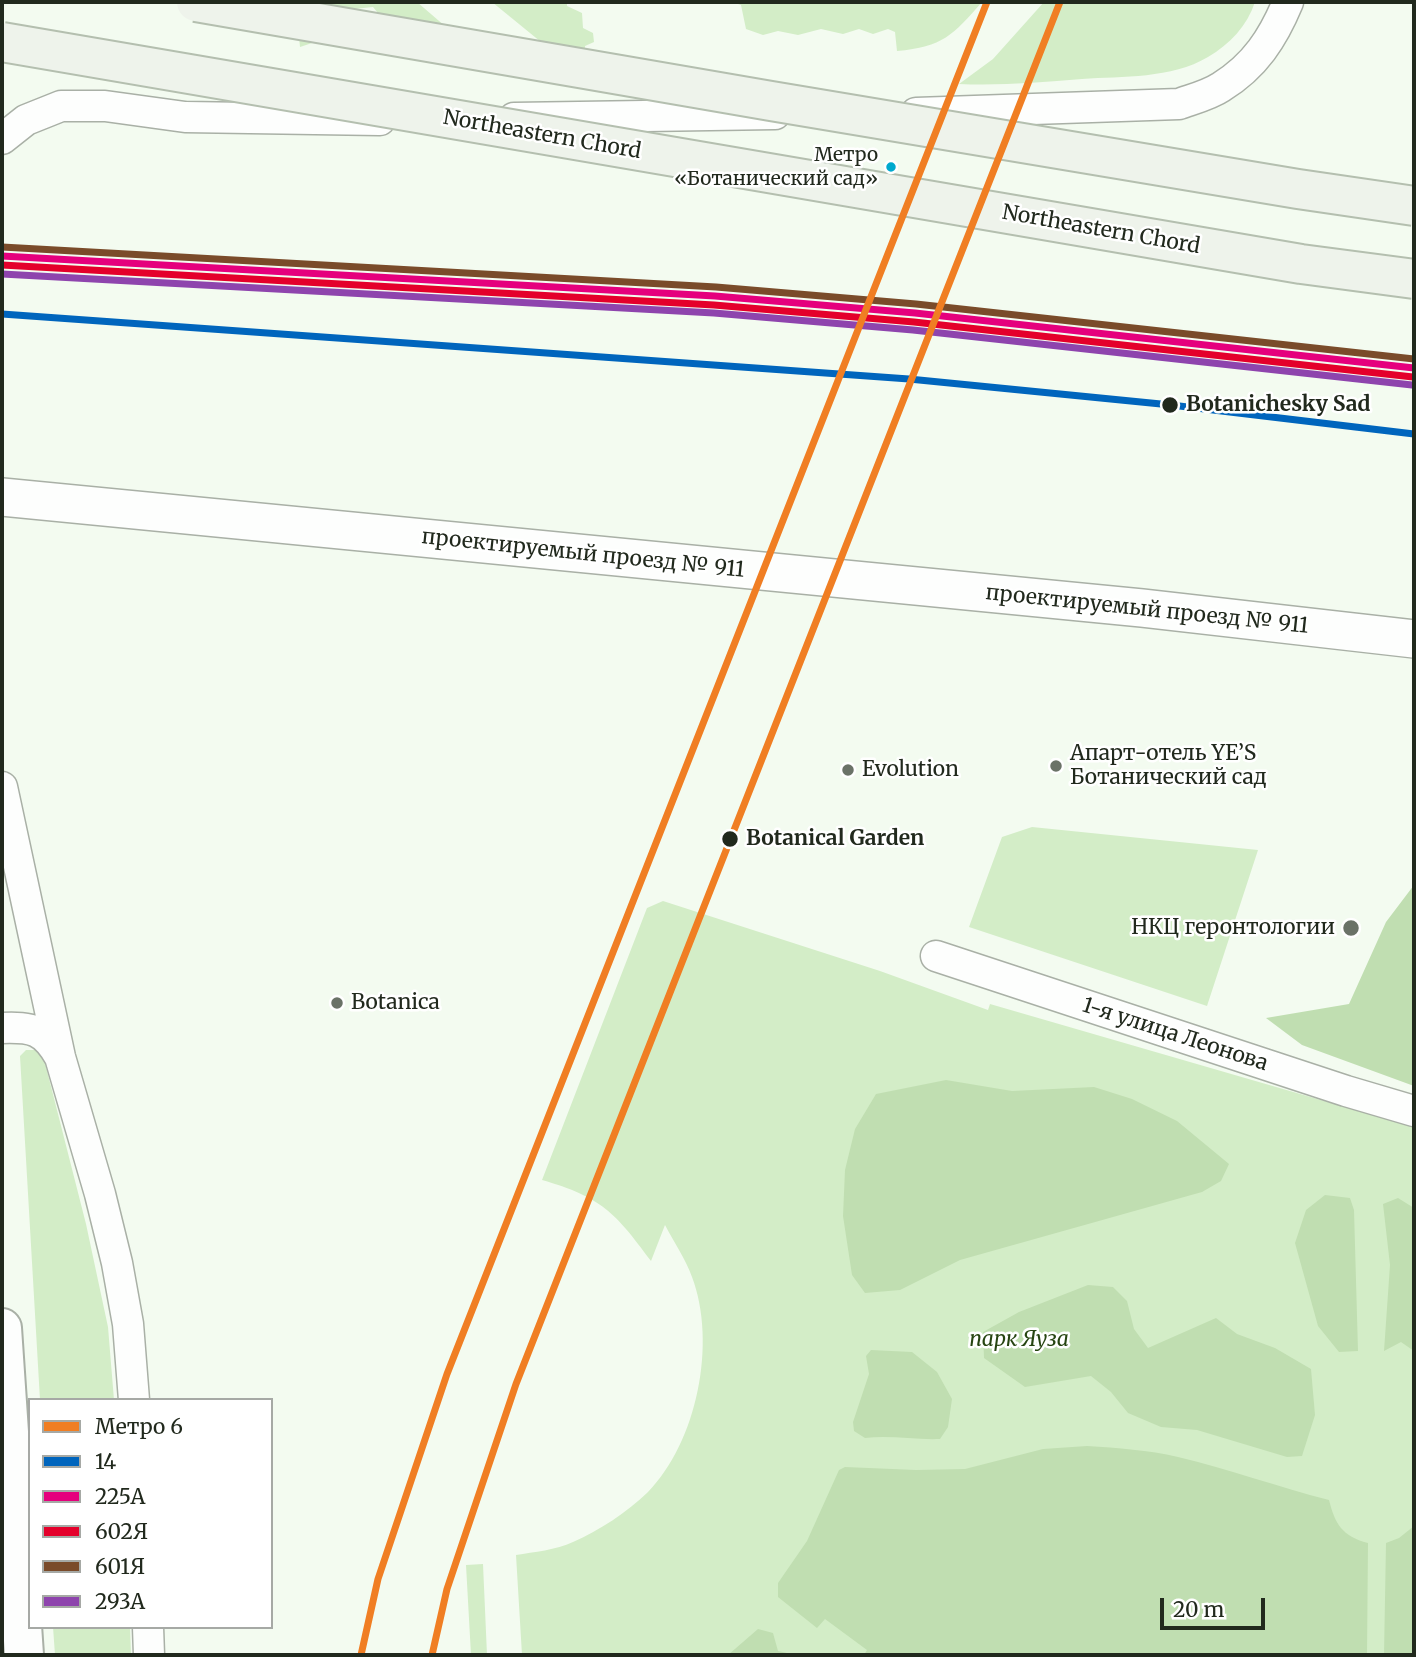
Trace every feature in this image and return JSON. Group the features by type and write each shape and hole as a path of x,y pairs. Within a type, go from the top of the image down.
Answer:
{"main road":[{"path":"196,2 879,119 1414,206"},
{"name":"Northeastern Chord","path":"2,42 1301,264 1414,279"},
{"path":"2,1328 24,1655"}],"street":[{"path":"2,139 26,120 61,106 105,106 185,117 367,120 940,113 1180,104 1220,88 1256,60 1277,27 1288,2"},
{"name":"проектируемый проезд № 911","path":"2,497 1101,604 1414,639"},
{"path":"2,787 60,1057 117,1263 128,1324 134,1398"},
{"name":"1-я улица Леонова","path":"936,956 1414,1111"},
{"path":"2,1028 31,1029 43,1034 60,1057"},
{"path":"148,1629 149,1655"}],"green space":[{"path":"308,2 417,2 453,33 388,25 373,7 335,11 327,38 300,47 300,23"},
{"path":"492,2 567,2 567,6 582,13 583,28 593,33 594,42 585,46 585,57 553,49"},
{"path":"732,2 982,2 946,37 926,46 897,51 895,32 888,29 873,34 859,29 843,34 821,29 798,35 778,31 763,35 746,29 741,5"},
{"path":"1044,2 1255,2 1242,27 1224,46 1194,64 1178,69 1130,77 959,84 993,59"},
{"path":"1032,827 1258,850 1207,1006 969,927 1002,837"},
{"path":"1414,885 1414,1086 1302,1045 1266,1018 1349,1004 1386,922"},
{"name":"парк Яуза","path":"663,901 880,971 988,1010 990,1004 1414,1127 1414,1655 522,1655 516,1555 552,1549 583,1538 622,1514 648,1492 679,1447 698,1390 703,1331 699,1303 692,1277 665,1225 651,1261 627,1230 605,1208 579,1193 542,1180 647,908"},
{"path":"26,1050 36,1050 43,1055 86,1224 108,1327 114,1398 40,1398 20,1056"},
{"path":"946,1080 1012,1091 1094,1087 1132,1099 1177,1121 1229,1164 1221,1181 1202,1192 960,1260 900,1290 865,1293 852,1275 843,1216 845,1170 855,1129 876,1094"},
{"path":"1325,1195 1350,1198 1354,1210 1358,1351 1339,1352 1318,1326 1295,1243 1306,1210"},
{"path":"1398,1198 1414,1208 1414,1351 1401,1342 1384,1351 1390,1265 1383,1204"},
{"path":"1088,1285 1113,1287 1127,1301 1134,1329 1148,1348 1216,1318 1237,1334 1275,1348 1311,1369 1315,1415 1302,1456 1287,1457 1197,1430 1161,1427 1128,1413 1111,1392 1091,1376 1025,1387 984,1358 983,1332 1019,1312"},
{"path":"871,1350 912,1352 937,1372 952,1399 948,1427 940,1439 865,1438 854,1431 853,1422 869,1374 866,1356"},
{"path":"1087,1446 1178,1457 1329,1500 1341,1528 1352,1537 1368,1543 1367,1655 864,1655 867,1650 825,1619 817,1628 778,1597 778,1583 807,1541 839,1470 845,1467 965,1469 1043,1449"},
{"path":"1414,1526 1414,1655 1384,1655 1386,1543 1399,1538"},
{"path":"483,1564 487,1655 471,1655 466,1565"},
{"path":"53,1629 130,1629 131,1655 55,1655"},
{"path":"758,1629 773,1633 778,1651 796,1655 728,1655"}],"metro line":[{"name":"6","path":"361,1655 378,1579 447,1374 987,2"},
{"name":"6","path":"432,1655 447,1589 516,1384 1060,2"}],"transit line":[{"name":"601Я","path":"2,247 716,287 916,304 1414,359"},
{"name":"225А","path":"2,256 715,296 915,313 1414,368"},
{"name":"602Я","path":"2,265 714,305 914,322 1413,377"},
{"name":"293А","path":"2,274 714,313 913,330 1412,385"},
{"name":"14","path":"2,314 909,379 1171,405 1414,434"}],"place":[{"name":"Метро «Ботанический сад»","path":"891,167"},
{"name":"Botanichesky Sad","path":"1170,405"},
{"name":"Апарт-отель YE’S Ботанический сад","path":"1056,766"},
{"name":"Evolution","path":"848,770"},
{"name":"Botanical Garden","path":"730,839"},
{"name":"НКЦ геронтологии","path":"1351,928"},
{"name":"Botanica","path":"337,1003"}]}
